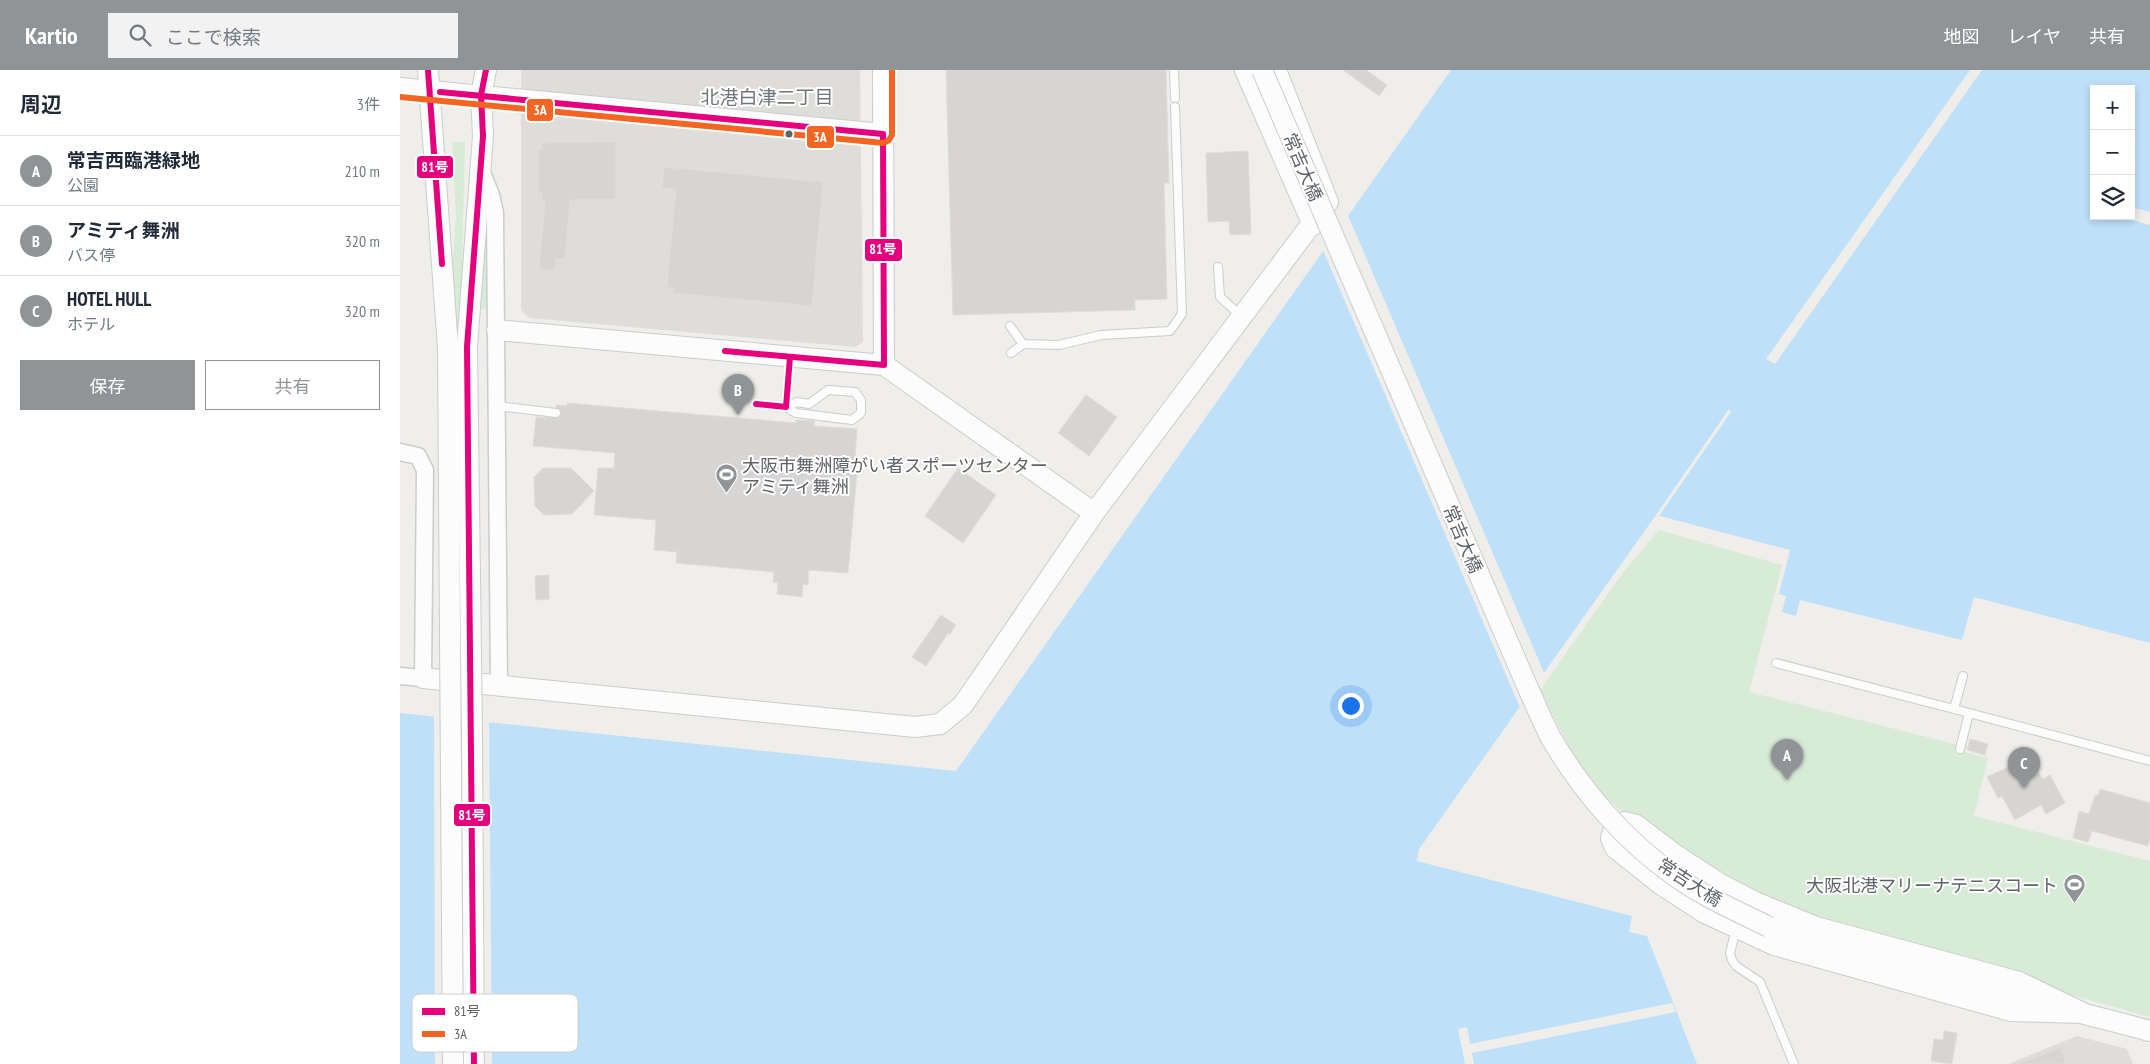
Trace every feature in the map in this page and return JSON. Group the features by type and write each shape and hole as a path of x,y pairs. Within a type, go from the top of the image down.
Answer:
{"street":[{"path":"428,70 457,347 472,732 474,994"},
{"path":"470,70 481,95"},
{"path":"452,994 457,347 480,168 483,136 481,95 486,70"},
{"path":"883,70 884,365"},
{"path":"1245,70 1313,225"},
{"name":"常吉大橋","path":"1262,70 1526,686 1551,738 1588,790 1639,847 1675,876 1712,898 1769,926 1816,942 2083,1013"},
{"path":"400,676 915,727 940,724 963,705 1094,513 1313,225 1328,202 1276,70"},
{"path":"400,88 883,134"},
{"path":"480,168 491,195 495,212 499,686"},
{"path":"497,330 884,365 1094,513"},
{"path":"400,452 418,456 425,470 423,678"},
{"path":"2083,1013 2012,1011 1808,956 1774,945 1705,913 1659,883 1620,853 1612,843 1612,832 1615,826 1624,822 1636,825 1677,856 1720,884 1755,902 1816,927 2019,982 2083,1013 2150,1031"}],"lane":[{"path":"1174,70 1175,98"},
{"path":"1011,353 1023,344 1059,345 1101,336 1170,331 1182,314 1175,107"},
{"path":"1218,267 1220,297 1242,318"},
{"path":"1010,326 1023,344"},
{"path":"786,407 790,357"},
{"path":"756,404 786,407 796,413 852,420 860,413 861,400 855,392 828,390 809,404 797,402 786,407"},
{"path":"497,406 556,413"},
{"path":"1776,663 2150,761"},
{"path":"1954,710 1963,676"},
{"path":"1960,749 1969,713"},
{"path":"1736,929 1730,953 1732,960 1736,966 1760,982 1794,1064"}],"shaded area":[{"path":"521,70 860,70 863,342 855,347 529,318 521,310"},
{"path":"2077,1036 2127,1049 2133,1064 2008,1064"}],"green space":[{"path":"452,142 465,142 460,343 456,344 452,274 456,214"},
{"path":"482,214 489,217 492,309 477,309"},
{"path":"1659,530 1782,565 1749,692 1966,747 1965,752 1988,758 1974,816 2150,861 2150,1017 2042,985 1890,945 1737,889 1628,816 1602,795 1569,747 1540,690 1624,571"}],"water":[{"path":"1451,70 2150,70 2150,643 1974,597 1962,640 1800,600 1796,616 1782,612 1786,596 1779,594 1790,550 1656,515 1419,849 1417,861 1632,916 1629,932 1647,936 1697,1064 400,1064 400,713 956,771"}],"pier":[{"path":"1970,70 1982,70 1775,364 1766,359"},
{"path":"2135,208 2150,212 2150,225 2132,220 2135,220"},
{"path":"1347,213 1545,675 1521,710 1322,248"},
{"path":"1729,409 1731,412 1659,516 1656,515"},
{"path":"434,714 489,720 491,994 435,994"},
{"path":"1672,1003 1676,1012 1472,1053 1474,1064 1465,1064 1458,1029 1467,1027 1470,1044"},
{"path":"435,1052 492,1052 492,1064 435,1064"}],"building":[{"path":"946,70 1166,70 1169,183 1164,183 1167,299 1135,300 1135,310 953,315"},
{"path":"1343,70 1366,70 1387,85 1379,96"},
{"path":"616,142 616,199 570,200 565,259 556,258 555,271 539,269 545,200 542,200 542,193 539,193 538,149 542,149 542,143"},
{"path":"1248,151 1251,234 1230,235 1229,221 1208,222 1206,153"},
{"path":"664,167 823,182 812,306 673,293 674,288 667,287 676,189 662,188"},
{"path":"1086,395 1117,417 1089,456 1058,433"},
{"name":"大阪市舞洲障がい者スポーツセンター アミティ舞洲","path":"567,403 796,423 796,420 815,421 814,426 857,429 854,472 857,473 848,573 809,570 808,585 803,584 802,597 777,594 778,583 773,582 774,572 676,563 677,552 654,550 656,520 594,515 598,468 614,468 615,453 533,446 536,417 559,418 561,411 556,405 567,406"},
{"path":"543,468 571,468 594,491 572,514 544,515 535,506 534,477"},
{"path":"958,468 996,495 963,543 925,516"},
{"path":"549,575 549,599 536,600 535,576"},
{"path":"941,615 956,625 950,634 948,633 926,666 912,657"},
{"path":"1970,739 1988,744 1985,755 1967,750"},
{"path":"2026,759 2036,775 2039,773 2043,779 2050,775 2065,803 2046,814 2041,805 2015,820 2002,796 1998,798 1987,777"},
{"path":"2100,789 2150,803 2150,837 2148,846 2092,831 2088,842 2073,838 2079,811 2089,814 2095,795 2098,796"},
{"path":"1944,1031 1957,1033 1952,1064 1931,1061 1934,1039 1943,1040"},
{"path":"2060,1048 2066,1064 2021,1064 2021,1063"}],"transit line":[{"name":"81号","path":"428,70 442,264"},
{"name":"81号","path":"473,994 467,347 483,136 481,95 486,70"},
{"name":"3A","path":"400,97 884,143 892,135 892,70"},
{"name":"81号","path":"440,92 883,134"},
{"name":"81号","path":"883,134 884,365"},
{"name":"81号","path":"725,351 884,365"},
{"name":"81号","path":"756,404 786,407 790,357"},
{"name":"81号","path":"474,1052 474,1064"}],"place":[{"name":"アミティ舞洲","path":"738,415"},
{"name":"大阪市舞洲障がい者スポーツセンター アミティ舞洲","path":"726,494"},
{"name":"常吉西臨港緑地","path":"1787,780"},
{"name":"HOTEL HULL","path":"2024,788"},
{"name":"大阪北港マリーナテニスコート","path":"2074,904"}],"district":[{"name":"北港白津二丁目","path":"767,97"}]}
